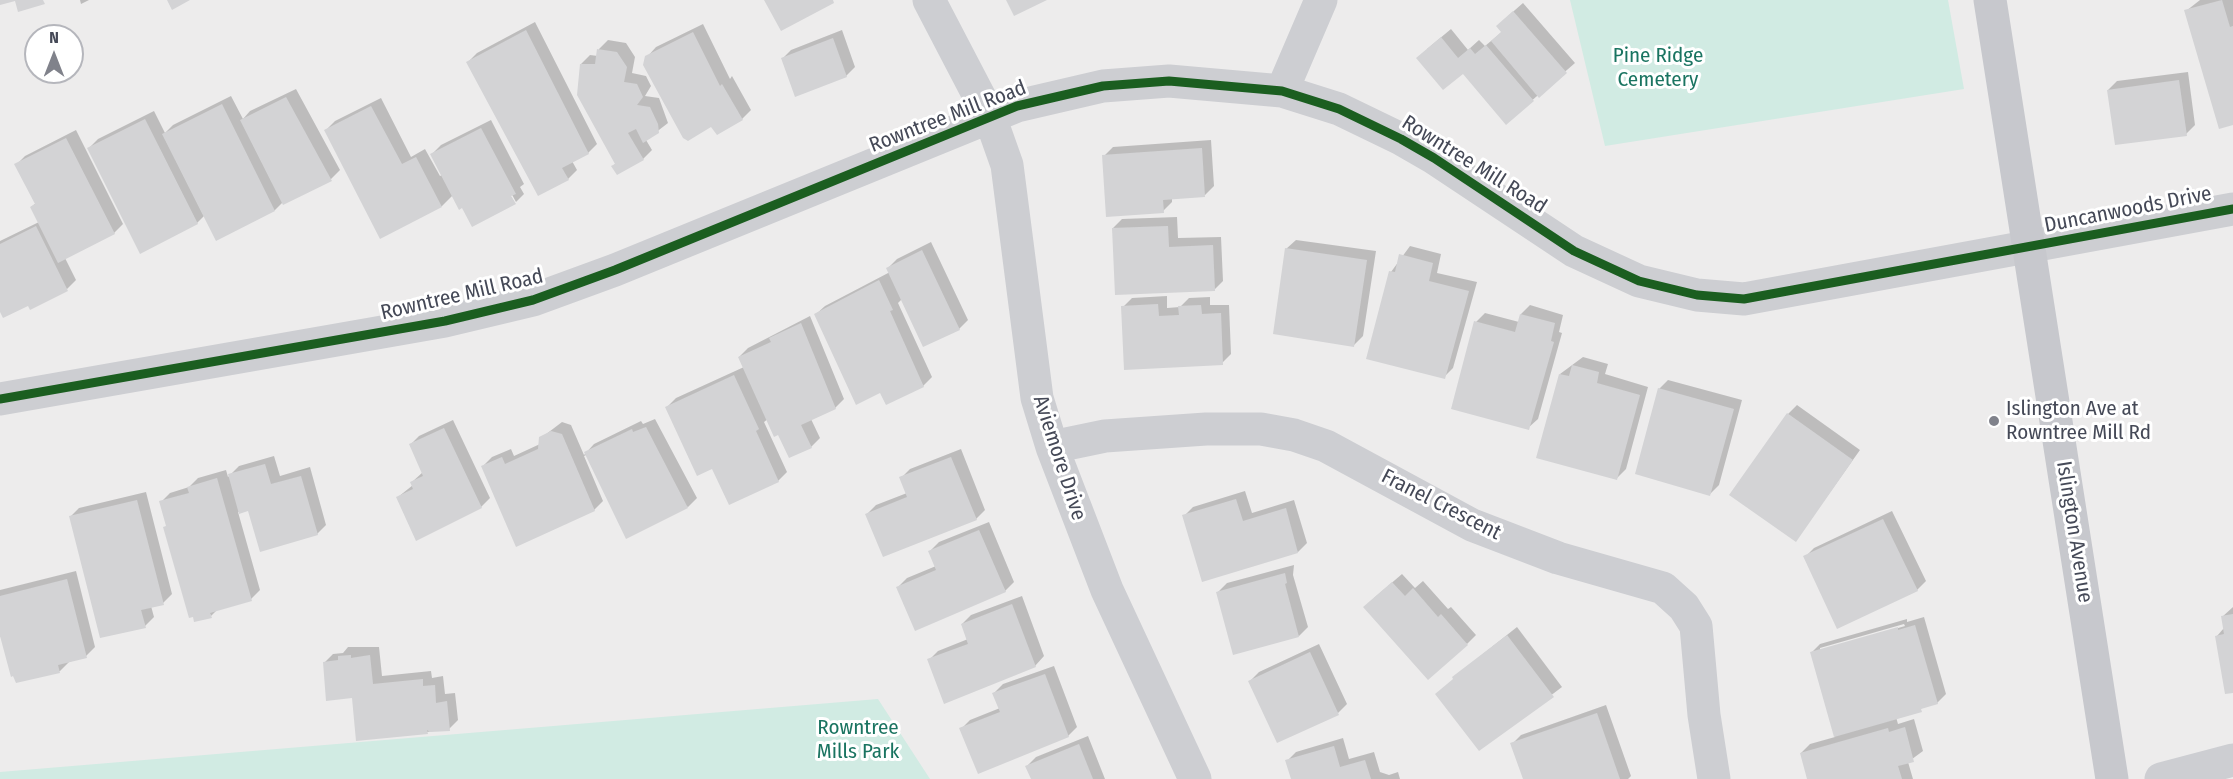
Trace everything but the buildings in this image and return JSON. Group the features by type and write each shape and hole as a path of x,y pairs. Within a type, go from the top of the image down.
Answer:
{"main road":[{"name":"Islington Avenue","path":"1990,0 2112,779"}],"street":[{"name":"Aviemore Drive","path":"929,0 990,117 1007,165 1037,398 1052,447 1107,590 1195,779"},
{"path":"1282,91 1322,0"},
{"name":"Rowntree Mill Road","path":"0,399 445,321 533,300 615,270 1017,106 1103,86 1169,81 1282,91 1339,109 1401,139 1574,251 1639,281 1697,295 1744,299 2030,248"},
{"name":"Duncanwoods Drive","path":"2030,248 2165,219 2233,209"},
{"name":"Franel Crescent","path":"1052,447 1105,436 1206,429 1261,429 1294,435 1326,446 1472,525 1558,558 1663,588 1684,608 1696,626 1704,715 1714,779"},
{"path":"2161,779 2225,767"}],"green space":[{"name":"Pine Ridge Cemetery","path":"1570,0 1948,0 1964,89 1605,146"},
{"name":"Rowntree Mills Park","path":"878,699 930,779 0,779 0,772"}],"cycle path":[{"path":"0,399 445,321 533,300 615,270 1017,106 1103,86 1169,81 1282,91 1339,109 1434,158 1574,251 1639,281 1697,295 1744,299 2233,209"}],"place":[{"name":"Islington Ave at Rowntree Mill Rd","path":"1994,421"}]}
